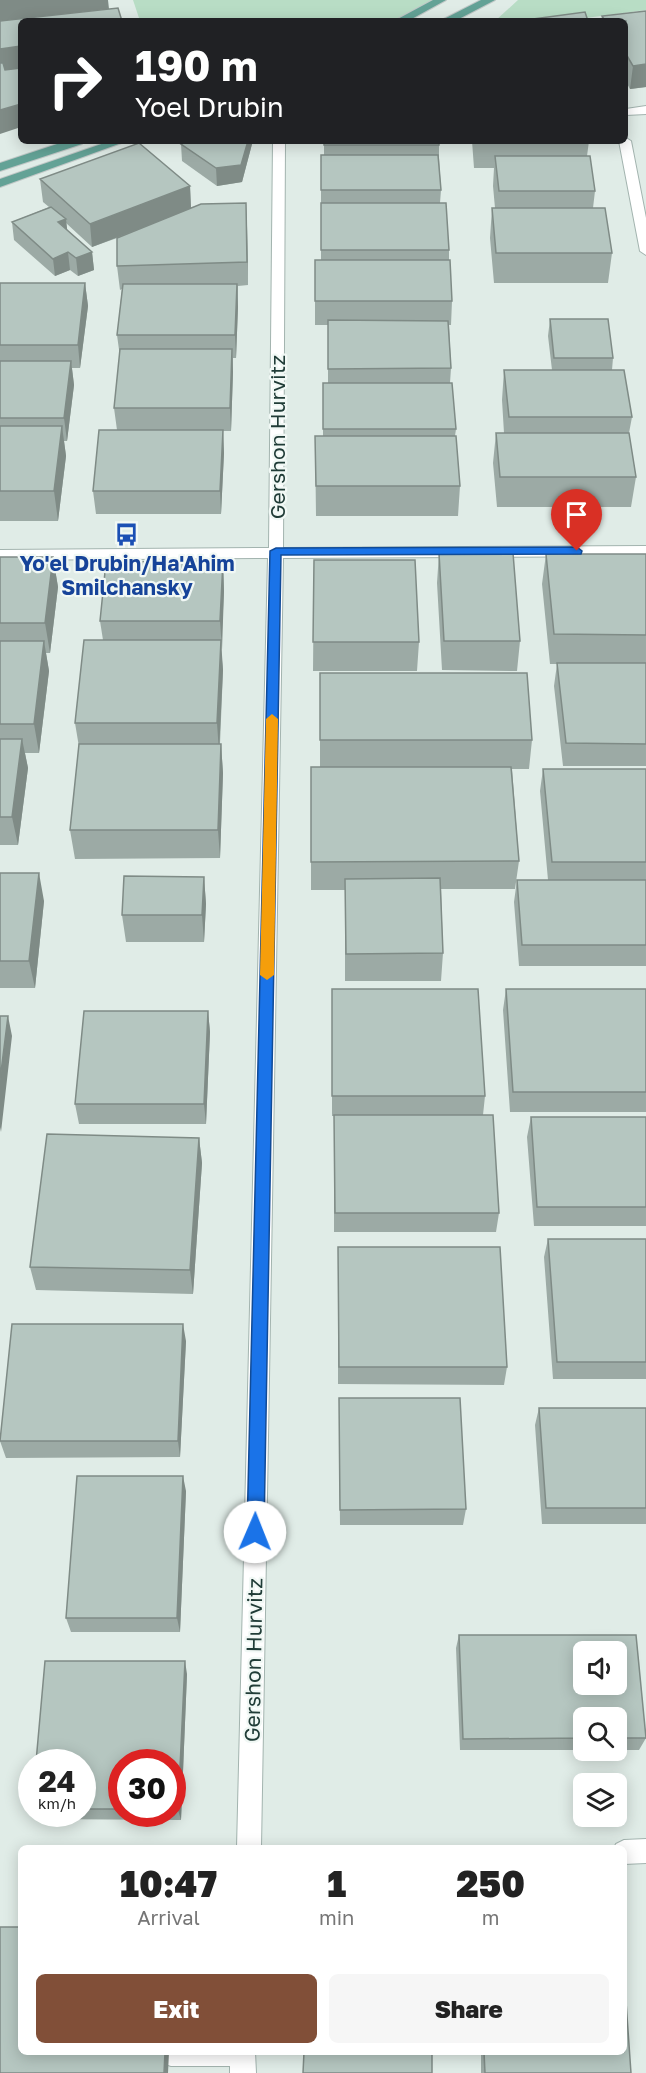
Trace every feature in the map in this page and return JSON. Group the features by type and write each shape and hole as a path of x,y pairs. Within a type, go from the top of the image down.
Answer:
{"main road":[{"path":"406,18 441,0"},
{"path":"465,12 484,0"},
{"path":"452,18 490,0"},
{"path":"0,167 69,144"},
{"path":"0,183 112,144"}],"street":[{"path":"628,112 646,110"},
{"name":"Gershon Hurvitz","path":"249,1845 276,551 279,144"},
{"path":"627,144 646,251"},
{"path":"0,555 276,551 646,551"},
{"path":"627,1852 646,1851"},
{"path":"185,2055 243,2059"}],"green space":[{"path":"133,0 441,0 406,18 139,18"},
{"path":"518,0 646,0 646,10 586,18 498,18"}],"building":[{"path":"118,8 121,18 27,18"},
{"path":"646,11 646,64 633,66 628,57 628,18 603,18 602,16"},
{"path":"585,12 587,18 540,18"},
{"path":"18,19 18,46 0,49 0,21"},
{"path":"0,63 3,63 5,70 18,68 18,105 0,110"},
{"path":"140,144 190,186 90,224 40,179"},
{"path":"181,144 247,144 241,165 216,168"},
{"path":"324,144 439,144 439,145"},
{"path":"321,155 438,155 441,190 321,190"},
{"path":"495,156 590,156 595,191 499,191"},
{"path":"246,203 247,262 117,266 117,238 201,204"},
{"path":"321,203 446,203 449,250 321,250"},
{"path":"51,207 66,219 58,222 92,252 76,258 68,252 53,259 12,222"},
{"path":"492,208 605,208 612,253 496,253"},
{"path":"315,260 450,260 452,301 315,301"},
{"path":"0,283 85,283 78,345 0,345"},
{"path":"123,284 237,284 235,335 117,335"},
{"path":"550,319 608,319 613,358 554,358"},
{"path":"328,320 448,321 451,368 328,369"},
{"path":"120,349 232,349 230,408 114,408"},
{"path":"0,361 71,361 64,418 0,418"},
{"path":"504,370 624,370 632,417 509,417"},
{"path":"323,383 452,383 456,429 323,429"},
{"path":"0,426 62,426 54,491 0,491"},
{"path":"99,430 223,430 220,491 93,491"},
{"path":"496,433 629,433 636,477 500,477"},
{"path":"315,436 456,436 460,486 316,486"},
{"path":"439,553 513,553 520,641 444,641"},
{"path":"546,554 646,554 646,635 554,634"},
{"path":"0,557 53,557 45,623 0,623"},
{"path":"314,560 415,560 419,642 313,642"},
{"path":"223,561 220,621 100,621 106,562"},
{"path":"84,640 221,640 217,723 75,723"},
{"path":"0,641 44,641 34,724 0,724"},
{"path":"557,663 646,663 646,744 566,743"},
{"path":"320,673 527,673 532,740 320,740"},
{"path":"0,739 22,739 12,817 0,817"},
{"path":"79,744 221,744 218,830 70,830"},
{"path":"311,767 511,767 519,861 311,862"},
{"path":"543,769 646,769 646,862 552,862"},
{"path":"0,873 39,873 29,961 0,961"},
{"path":"124,876 204,877 202,915 122,915"},
{"path":"440,878 443,953 346,954 345,879"},
{"path":"517,880 646,880 646,945 522,945"},
{"path":"332,989 478,989 485,1096 332,1096"},
{"path":"506,989 646,989 646,1092 513,1092"},
{"path":"84,1011 208,1011 204,1104 75,1104"},
{"path":"0,1016 8,1016 0,1080"},
{"path":"334,1115 493,1115 499,1213 335,1213"},
{"path":"531,1117 646,1117 646,1207 537,1207"},
{"path":"47,1134 199,1138 190,1270 30,1267"},
{"path":"548,1239 646,1239 646,1362 557,1362"},
{"path":"338,1247 500,1247 507,1367 339,1367"},
{"path":"12,1324 183,1324 178,1441 0,1441"},
{"path":"339,1398 460,1398 466,1509 340,1510"},
{"path":"539,1408 646,1408 646,1508 546,1508"},
{"path":"77,1476 183,1476 177,1618 66,1618"},
{"path":"459,1635 636,1635 646,1738 627,1738 627,1707 573,1707 573,1738 463,1739"},
{"path":"45,1661 185,1661 181,1749 108,1749 108,1809 96,1809 96,1749 37,1749"},
{"path":"0,1927 18,1927 18,2055 165,2055 164,2073 0,2073"},
{"path":"627,2016 631,2073 485,2073 484,2055 627,2055"},
{"path":"304,2055 432,2055 432,2073 303,2073"}],"slow traffic":[{"path":"267,975 272,719"}],"place":[{"name":"Yo'el Drubin/Ha'Ahim Smilchansky","path":"127,535"}],"route":[{"path":"255,1532 276,551 577,551"}]}
